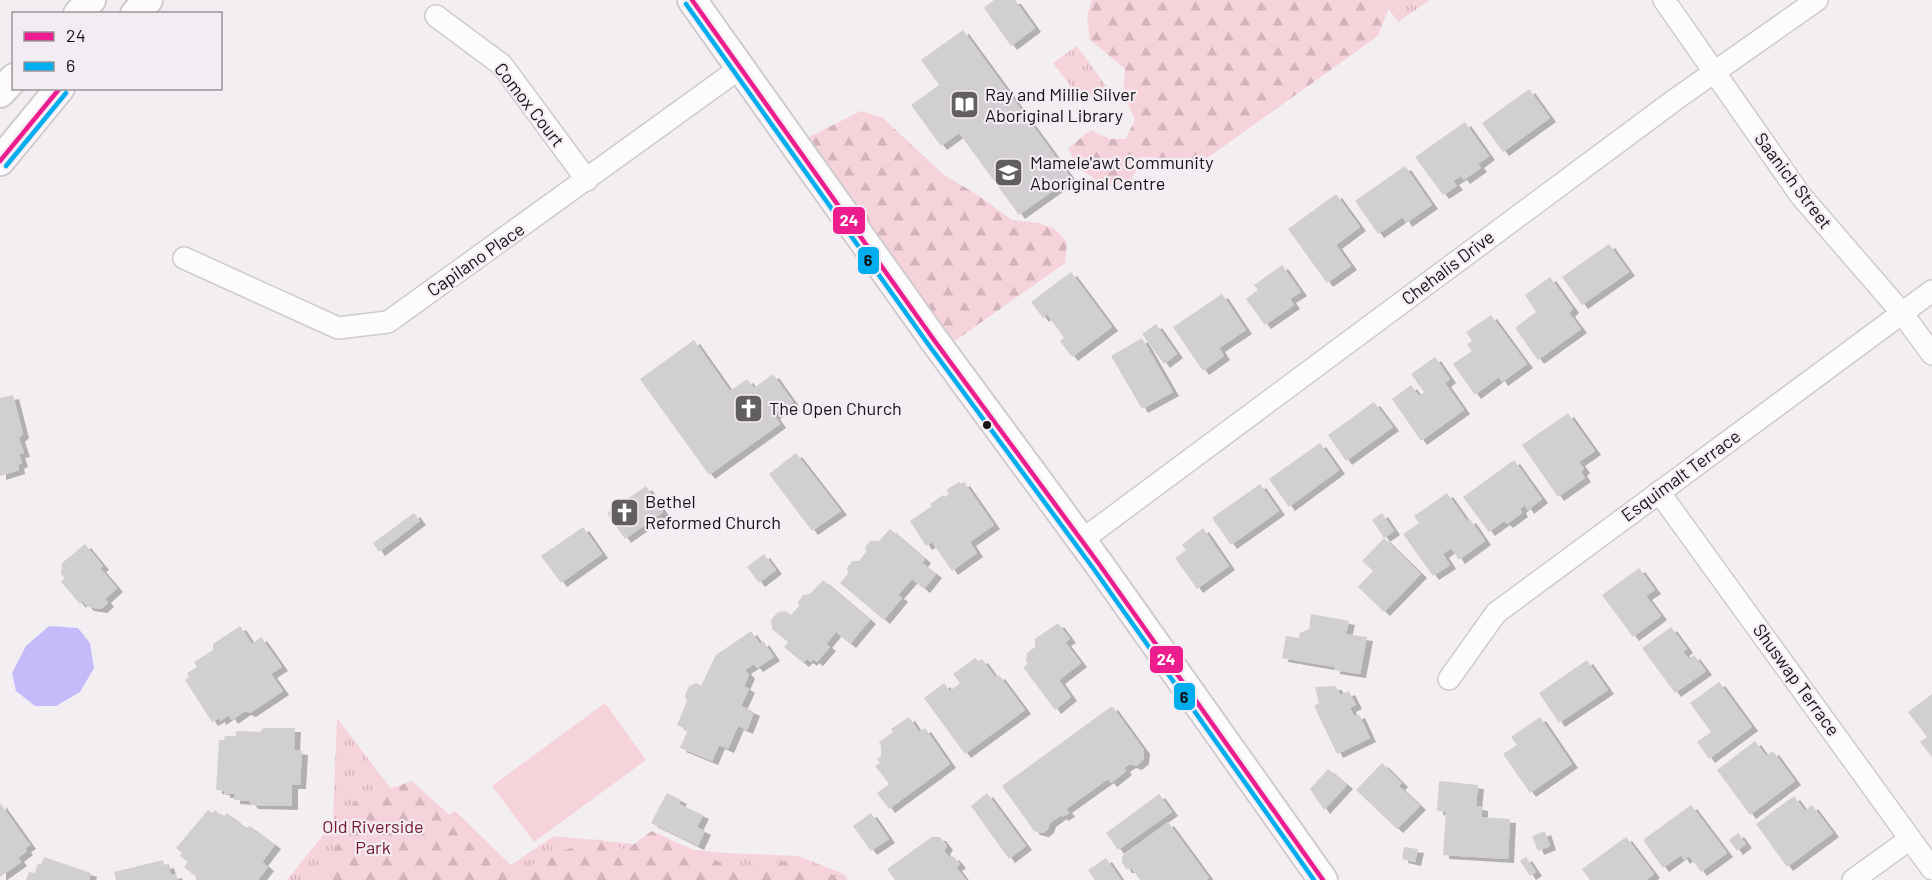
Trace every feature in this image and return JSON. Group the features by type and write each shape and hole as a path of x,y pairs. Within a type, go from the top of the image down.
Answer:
{"main road":[{"path":"80,12 92,0"},
{"path":"137,12 148,0"},
{"path":"692,0 934,340 1082,540 1323,880"},
{"path":"0,93 12,80"},
{"path":"0,161 58,90"}],"street":[{"name":"Saanich Street","path":"1664,0 1801,196 1902,314 1932,354"},
{"name":"Chehalis Drive","path":"1082,540 1676,99 1817,0"},
{"name":"Comox Court","path":"436,16 502,65 587,180"},
{"name":"Capilano Place","path":"184,258 338,328 388,322 740,68"},
{"name":"Esquimalt Terrace","path":"1449,679 1496,613 1932,291"},
{"name":"Shuswap Terrace","path":"1659,492 1932,869"},
{"path":"1853,880 1910,839"}],"green space":[{"path":"1092,0 1392,0 1378,36 1192,169 1164,158 1142,157 1129,185 1105,185 1078,168 1068,148 1091,130 1110,139 1126,139 1135,119 1123,95 1125,69 1090,40 1087,16"},
{"path":"1382,0 1430,0 1398,22"},
{"path":"1077,46 1106,86 1083,103 1053,63"},
{"path":"861,111 883,118 944,175 976,194 1012,220 1039,223 1055,229 1067,242 1065,263 949,345 805,139"},
{"path":"605,703 646,760 534,842 492,786"},
{"name":"Old Riverside Park","path":"337,718 424,832 455,811 511,865 554,836 725,853 798,856 844,874 848,880 287,880 333,823"},
{"name":"Old Riverside Park","path":"412,781 513,873 556,853 599,839 626,850 652,831 733,868 796,860 846,880 323,880 355,801"}],"shaded area":[{"path":"49,626 78,628 90,643 94,668 80,692 56,706 35,706 16,691 12,673 26,646"}],"building":[{"path":"994,0 1015,0 1035,28 1011,46 984,8"},
{"path":"963,30 1071,178 1019,215 959,133 941,146 911,105 939,85 921,60"},
{"path":"1529,89 1550,118 1503,152 1482,123"},
{"path":"1465,122 1489,156 1478,164 1481,168 1464,180 1461,176 1453,181 1457,186 1443,195 1415,157"},
{"path":"1405,166 1432,205 1406,223 1403,217 1378,234 1355,201"},
{"path":"1336,194 1360,227 1336,245 1351,266 1327,283 1288,229"},
{"path":"1609,244 1629,272 1582,305 1562,277"},
{"path":"1282,265 1301,292 1290,299 1294,305 1265,325 1246,299 1258,290 1254,285"},
{"path":"1071,272 1112,327 1072,357 1060,341 1064,338 1047,314 1043,318 1031,302"},
{"path":"1550,277 1573,309 1569,313 1581,329 1538,360 1515,328 1536,312 1525,295"},
{"path":"1222,294 1246,330 1219,348 1224,356 1203,371 1173,327"},
{"path":"1491,315 1527,364 1502,382 1499,377 1475,395 1453,364 1472,351 1467,344 1472,341 1466,332"},
{"path":"1156,324 1177,354 1164,364 1142,334"},
{"path":"1142,338 1173,392 1142,409 1111,356"},
{"path":"694,340 730,391 747,379 754,388 773,374 793,402 774,415 780,424 709,475 640,379"},
{"path":"1435,357 1450,379 1445,383 1464,410 1421,441 1392,399 1411,385 1419,396 1424,392 1411,374"},
{"path":"13,395 23,434 19,438 24,453 19,454 22,463 18,465 19,470 0,476 0,398"},
{"path":"1374,402 1393,427 1346,461 1328,435"},
{"path":"1568,413 1595,451 1579,462 1584,469 1581,472 1585,478 1558,497 1522,445"},
{"path":"1320,443 1339,470 1289,507 1269,479"},
{"path":"796,453 841,511 812,531 769,474"},
{"path":"1514,460 1542,499 1528,510 1525,505 1520,509 1522,513 1507,524 1504,521 1489,532 1463,497"},
{"path":"959,482 961,484 964,482 994,525 970,542 977,553 952,571 932,542 926,546 910,521 932,506 930,504 943,495 945,497 949,494 946,490"},
{"path":"1260,484 1279,511 1231,545 1212,518"},
{"path":"646,486 663,512 625,539 607,513"},
{"path":"1447,493 1467,521 1470,519 1485,541 1459,560 1451,548 1443,554 1450,565 1433,576 1403,534 1419,523 1414,516"},
{"path":"414,513 420,521 379,552 373,543"},
{"path":"1382,513 1394,531 1384,538 1372,520"},
{"path":"583,527 602,554 561,583 541,556"},
{"path":"1203,528 1229,566 1197,589 1175,558 1186,550 1182,545"},
{"path":"890,529 925,559 922,563 936,574 924,589 912,579 898,595 902,598 884,620 840,583 848,574 847,568 852,561 859,561 866,552 865,547 870,541 879,541"},
{"path":"1384,538 1421,574 1384,612 1358,587 1373,571 1362,561"},
{"path":"85,544 103,566 100,568 117,588 105,599 108,603 101,609 88,607 82,601 80,604 61,582 65,578 61,574 62,563"},
{"path":"764,554 776,570 759,583 747,567"},
{"path":"1639,568 1655,590 1646,596 1661,616 1633,637 1602,595"},
{"path":"823,580 870,620 850,644 836,632 826,644 830,647 817,662 807,659 803,663 784,647 788,642 772,629 771,620 778,612 786,611 791,615 799,606 798,602 803,595 810,594"},
{"path":"1311,614 1349,621 1346,634 1367,637 1360,674 1282,658 1286,636 1299,638 1300,633 1309,629"},
{"path":"1058,623 1070,639 1065,642 1081,663 1059,680 1071,697 1055,710 1023,667 1028,664 1027,653 1035,647 1035,639"},
{"path":"240,626 252,644 261,637 282,667 271,674 283,691 250,713 245,711 232,720 229,715 220,721 219,718 212,722 185,680 189,677 187,673 197,667 194,662 213,650 213,644"},
{"path":"1671,627 1687,649 1683,652 1689,659 1694,655 1706,671 1675,693 1642,648"},
{"path":"751,631 760,644 763,641 774,657 757,668 754,664 745,670 749,675 744,686 749,689 741,706 754,712 747,730 738,726 728,749 719,745 712,761 680,748 688,730 677,725 687,701 685,695 689,686 697,683 701,686 716,655"},
{"path":"975,658 978,661 982,659 995,677 999,675 1025,710 965,754 924,698 944,683 950,691 960,683 953,674"},
{"path":"1587,660 1608,690 1559,723 1539,693"},
{"path":"1719,682 1752,727 1709,759 1697,742 1711,732 1690,703"},
{"path":"1336,686 1340,695 1349,691 1356,705 1350,708 1354,716 1359,714 1370,738 1337,754 1314,706 1319,703 1315,687"},
{"path":"1932,694 1932,757 1920,742 1927,737 1908,712"},
{"path":"1112,706 1144,750 1143,760 1136,766 1130,764 1124,768 1126,771 1111,783 1108,779 1066,809 1069,813 1062,817 1061,815 1050,823 1048,829 1043,833 1034,831 1002,786"},
{"path":"909,717 919,732 925,728 950,764 889,809 877,793 889,784 875,766 880,763 877,759 881,756 879,742 893,732 891,729"},
{"path":"1540,717 1572,764 1530,793 1503,754 1517,745 1511,737"},
{"path":"263,728 295,728 294,750 302,751 300,785 292,785 292,806 252,805 249,801 234,800 234,794 224,794 224,791 216,790 219,740 224,740 225,736 236,736 236,731 260,732"},
{"path":"1755,741 1766,756 1773,751 1795,781 1750,815 1717,770"},
{"path":"1382,763 1402,783 1399,786 1420,806 1397,829 1356,790"},
{"path":"1328,769 1347,785 1324,810 1310,789"},
{"path":"1439,781 1478,785 1476,806 1482,807 1482,817 1510,819 1508,859 1443,855 1446,812 1437,811"},
{"path":"667,793 681,800 679,804 703,815 697,827 705,831 698,846 651,823"},
{"path":"987,793 1026,846 1009,859 971,806"},
{"path":"1159,794 1172,812 1118,850 1106,833"},
{"path":"1794,796 1805,811 1812,805 1833,833 1787,867 1756,824"},
{"path":"0,803 30,845 25,848 27,851 18,858 21,862 0,877"},
{"path":"1691,805 1727,853 1701,872 1689,856 1684,860 1681,855 1663,868 1643,840"},
{"path":"208,810 212,813 215,810 223,817 227,813 245,828 250,826 275,845 262,862 268,867 258,880 196,880 196,877 184,867 188,862 180,856 182,853 176,848"},
{"path":"871,813 889,839 871,851 853,826"},
{"path":"1168,822 1209,878 1206,880 1140,880 1132,869 1126,869 1122,856"},
{"path":"1545,831 1550,846 1538,851 1532,836"},
{"path":"1738,833 1746,844 1737,851 1729,840"},
{"path":"932,837 940,837 947,846 944,851 960,864 956,867 966,880 895,880 887,869"},
{"path":"1626,837 1654,874 1646,880 1590,880 1582,869"},
{"path":"1404,847 1418,849 1415,862 1402,859"},
{"path":"44,857 91,873 89,880 26,880 29,872 35,873 38,863 41,865"},
{"path":"1526,857 1536,872 1530,876 1520,861"},
{"path":"1106,858 1121,880 1095,880 1088,870"},
{"path":"163,860 164,865 168,864 171,875 176,874 178,880 116,880 114,872"}],"transit line":[{"name":"24","path":"692,0 934,340 1099,564 1323,880"},
{"name":"6","path":"686,4 928,344 1093,568 1314,880"},
{"name":"24","path":"0,161 58,90"},
{"name":"6","path":"6,166 66,93"}],"place":[{"name":"Ray and Millie Silver Aboriginal Library","path":"964,105"},
{"name":"Mamele'awt Community Aboriginal Centre","path":"1009,173"},
{"name":"The Open Church","path":"748,409"},
{"name":"Bethel Reformed Church","path":"624,512"}]}
